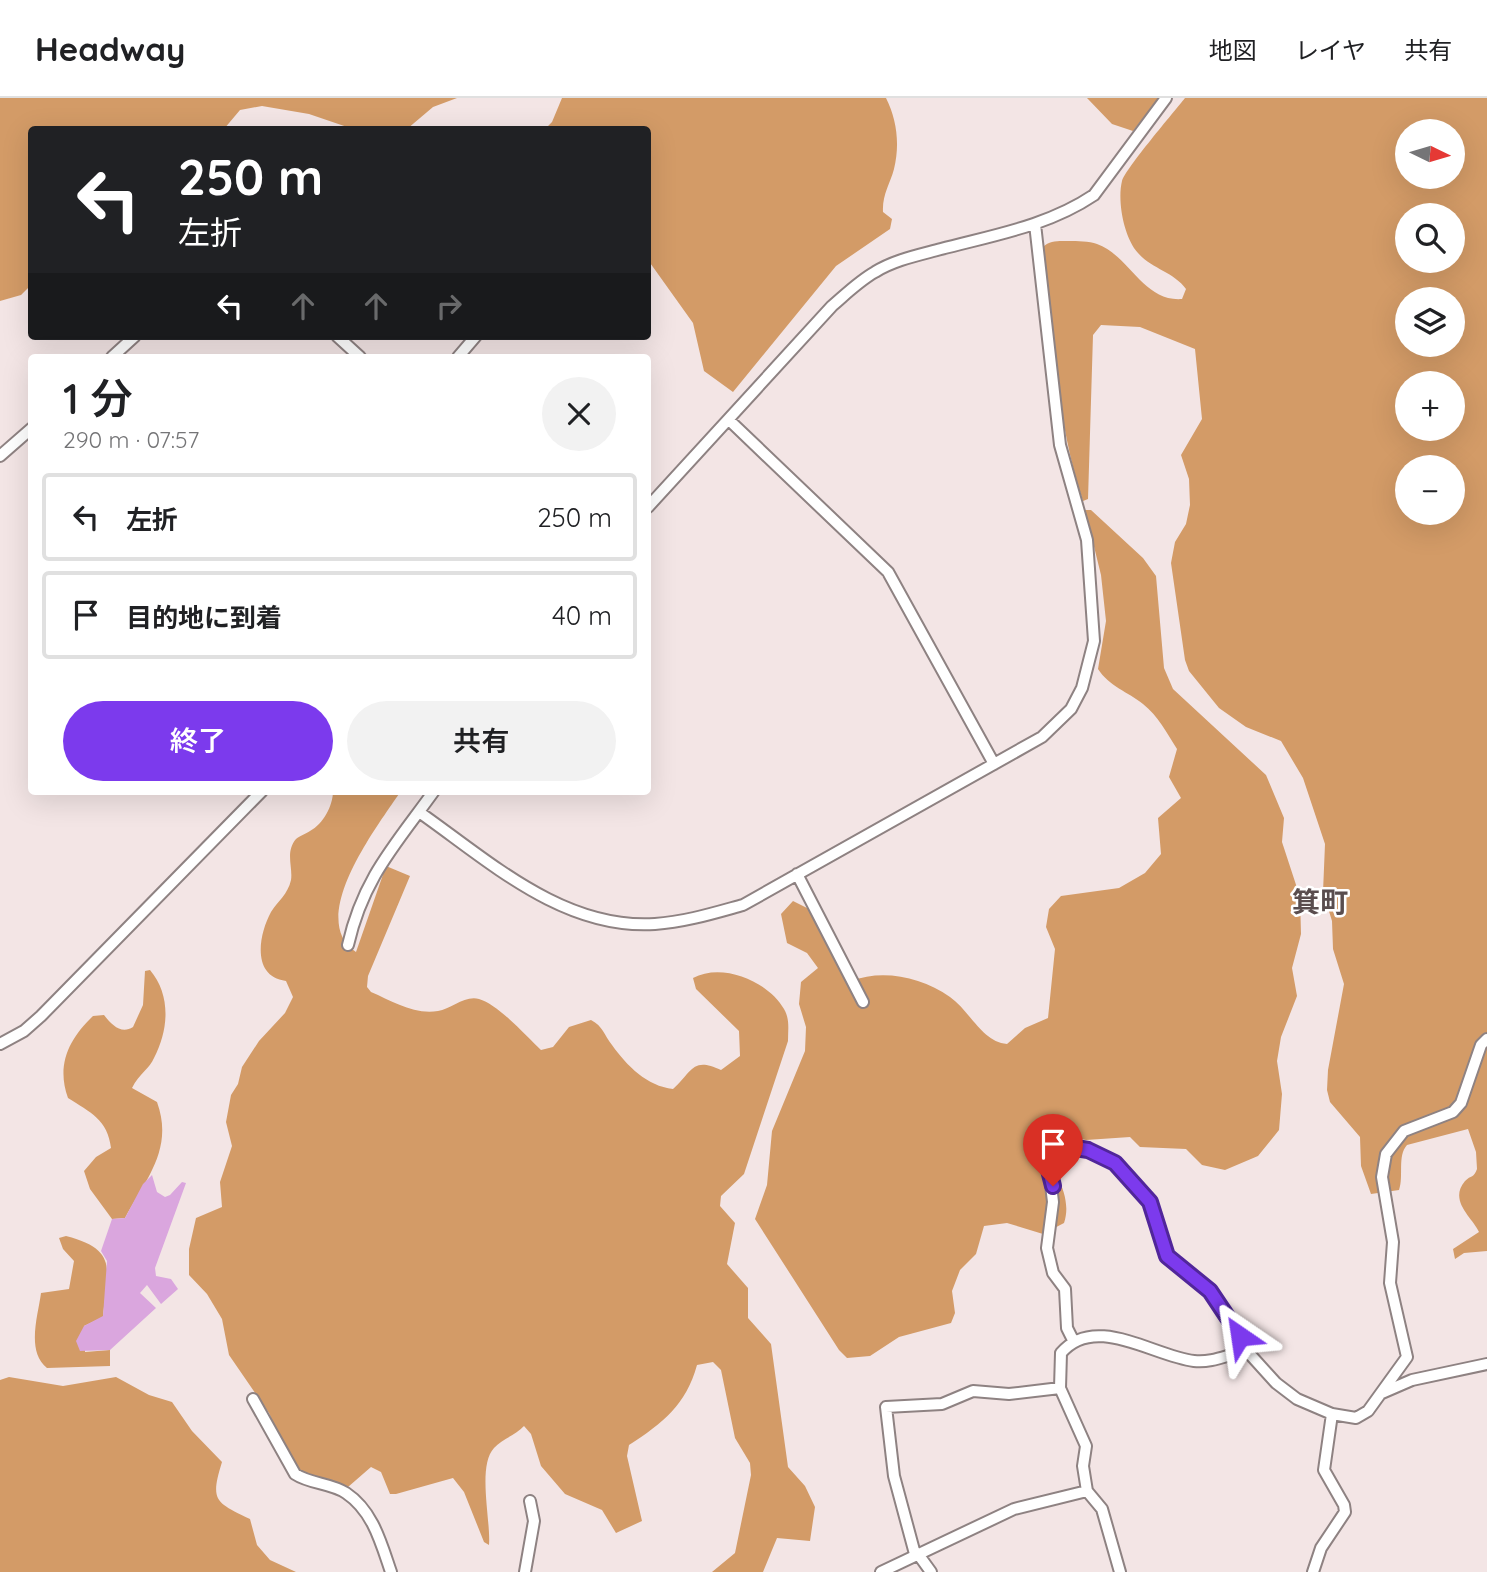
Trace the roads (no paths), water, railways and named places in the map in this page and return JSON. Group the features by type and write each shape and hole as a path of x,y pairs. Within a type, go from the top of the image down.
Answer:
{"street":[{"path":"651,504 730,421 832,306 875,271 907,258 1059,216 1094,195 1166,98"},
{"path":"419,812 537,895 593,918 653,924 698,918 743,905 1042,737 1071,709 1082,688 1094,641 1087,540 1060,445 1035,224"},
{"path":"115,354 131,340"},
{"path":"342,340 357,354"},
{"path":"461,354 473,340"},
{"path":"730,421 888,572 994,764"},
{"path":"0,456 28,432"},
{"path":"0,1044 24,1031 41,1016 258,795"},
{"path":"348,945 368,885 386,853 431,795"},
{"path":"797,874 863,1002"},
{"path":"1074,1342 1067,1328 1065,1289 1053,1273 1047,1248 1054,1202 1046,1158 1046,1143 1051,1142 1088,1150 1115,1163 1131,1180 1150,1202 1167,1256 1210,1291 1233,1322 1247,1351 1276,1383 1297,1399 1332,1414 1356,1418 1368,1411 1407,1357 1390,1283 1393,1242 1382,1177 1386,1154 1404,1131 1453,1112 1461,1103 1481,1045 1487,1039"},
{"path":"1120,1572 1102,1509 1087,1492 1083,1466 1086,1446 1060,1388 1061,1353 1074,1342 1098,1335 1129,1344 1151,1346 1191,1361 1211,1362 1247,1351"},
{"path":"1382,1393 1412,1380 1487,1364"},
{"path":"931,1572 917,1554 894,1476 886,1407 942,1404 973,1391 1009,1394 1060,1388"},
{"path":"253,1399 295,1474 305,1480 345,1492 375,1525 391,1572"},
{"path":"1313,1572 1321,1548 1345,1512 1344,1505 1324,1470 1332,1414"},
{"path":"881,1572 1014,1509 1087,1492"},
{"path":"525,1572 534,1521 530,1501"}],"district":[{"name":"箕町","path":"1320,901"}]}
